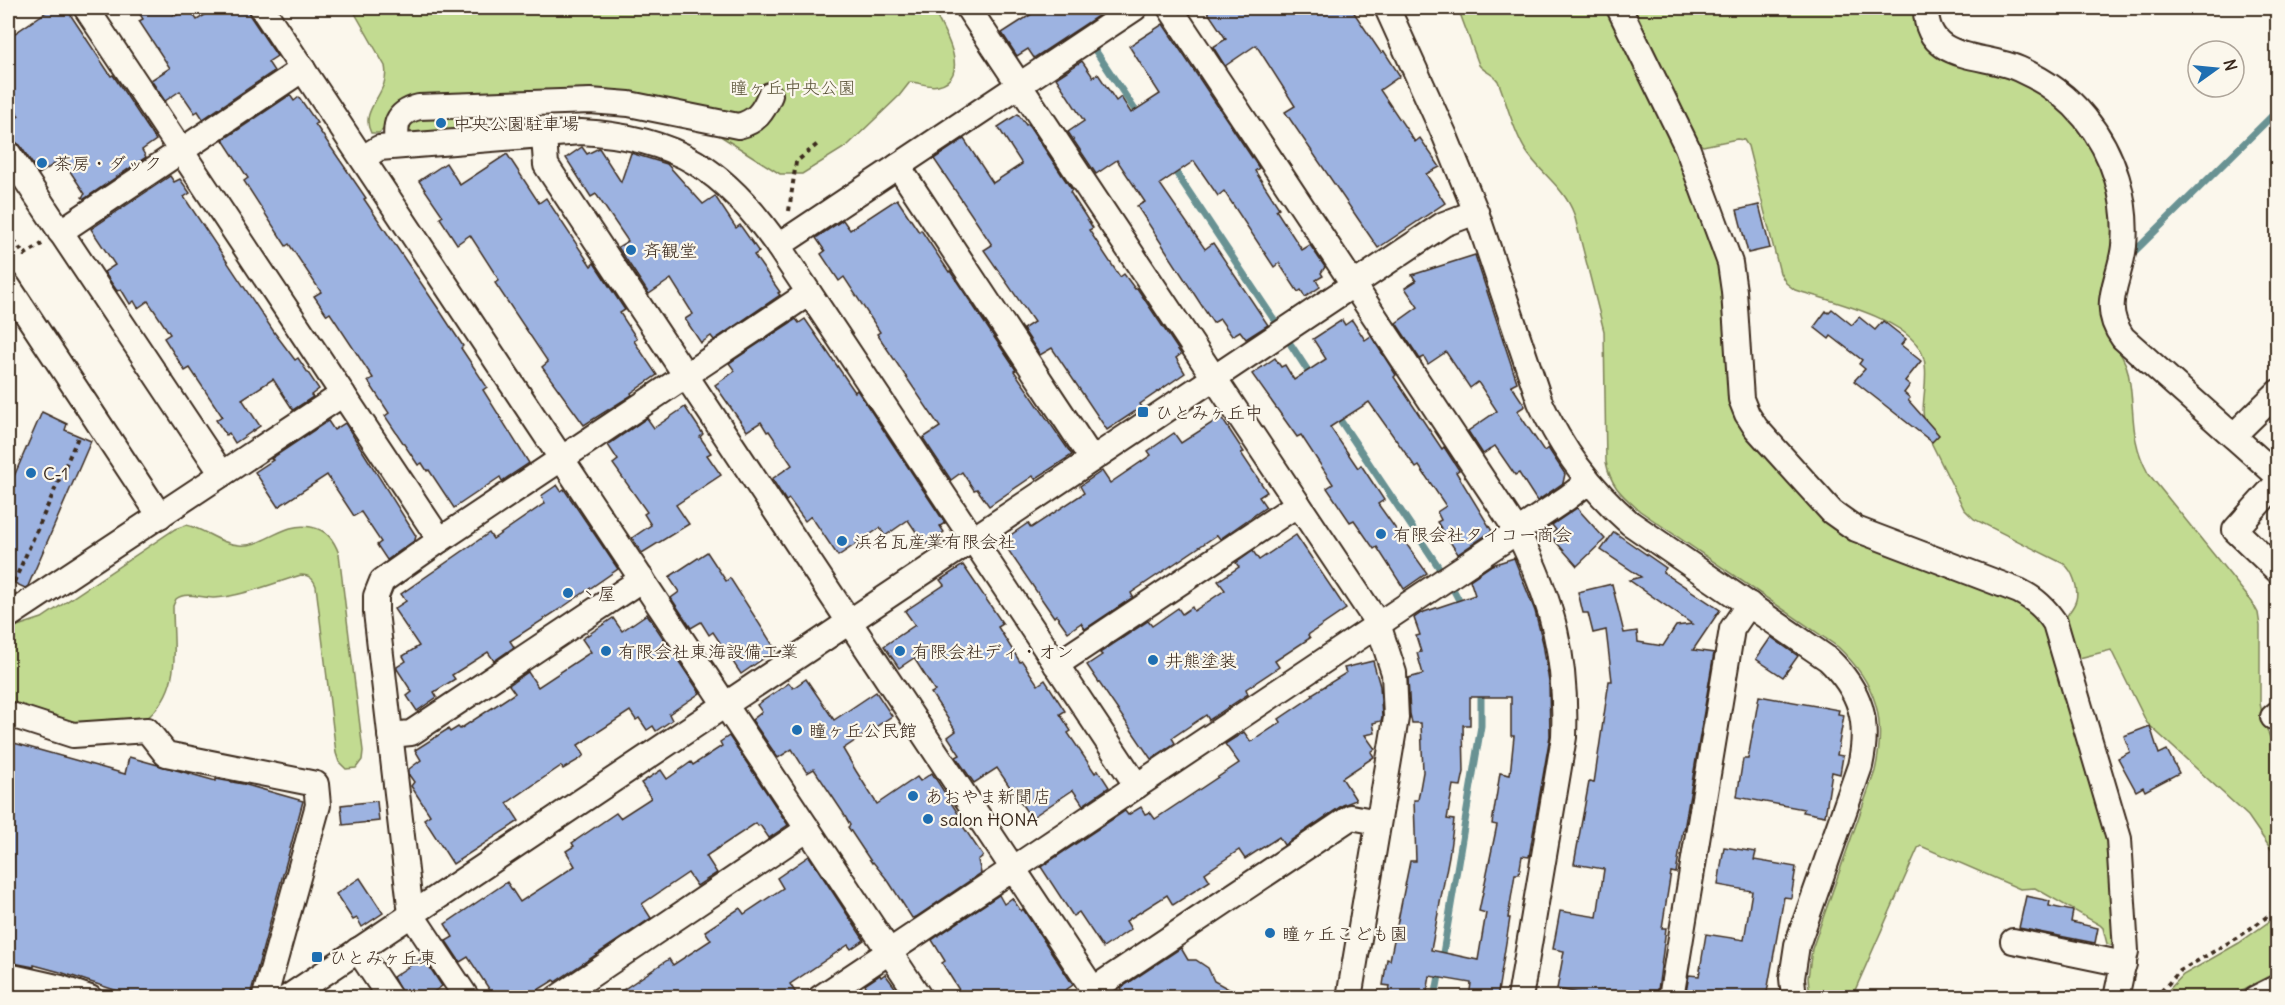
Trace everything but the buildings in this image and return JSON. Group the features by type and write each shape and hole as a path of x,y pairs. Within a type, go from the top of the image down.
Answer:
{"street":[{"path":"86,8 440,540"},
{"path":"264,8 920,998"},
{"path":"968,8 1378,624 1388,652 1396,696 1395,718 1349,998"},
{"path":"778,246 1134,8"},
{"path":"1170,8 1517,531 1535,567 1557,633 1563,668 1564,737 1520,998"},
{"path":"1387,8 1449,144 1476,212 1540,402 1553,431 1570,458 1588,482 1630,523 1828,659 1842,672 1854,689 1865,727 1864,747 1860,766 1797,945 1793,969 1794,998"},
{"path":"1619,8 1687,147 1725,249 1734,291 1741,399 1756,428 1832,512 1856,529 2019,591 2033,598 2055,623 2119,839 2126,938 2124,964 2116,998"},
{"path":"1926,8 1930,29 1938,41 1950,50 1964,56 1991,60 2017,68 2042,81 2065,97 2084,117 2109,157 2121,192 2125,219 2118,275 2111,300 2111,314 2115,327 2123,338 2277,476"},
{"path":"60,232 303,69"},
{"path":"397,146 396,128 399,118 408,110 419,107 590,101 629,104 738,126 748,124 757,118 770,95"},
{"path":"363,159 379,148 581,132 640,139 668,148 695,161 719,178 741,198 778,246 1137,786"},
{"path":"544,135 546,165 1096,993 1351,817 1378,822"},
{"path":"8,153 222,474"},
{"path":"897,166 1092,459"},
{"path":"287,998 1444,224 1476,212"},
{"path":"8,286 160,516"},
{"path":"466,998 411,914 376,596 382,581 809,293"},
{"path":"2233,436 2277,392"},
{"path":"8,616 343,394"},
{"path":"820,998 1588,482"},
{"path":"2277,482 2235,530 2277,571"},
{"path":"1056,665 1298,504"},
{"path":"390,735 411,733 642,579"},
{"path":"1671,998 1732,629 1749,604"},
{"path":"8,714 73,735 147,730 166,754 316,784 318,805 266,998"},
{"path":"557,998 808,829"},
{"path":"2013,941 2124,964"},
{"path":"358,950 390,998"},
{"path":"8,976 61,988 90,998"},
{"path":"2256,998 2277,987"}],"path":[{"path":"788,215 796,162 820,142"},
{"path":"14,240 24,255 36,248"},
{"path":"14,583 83,425 95,418"},
{"path":"2155,998 2180,971 2236,938 2277,909"}],"green space":[{"name":"瞳ヶ丘中央公園","path":"352,8 932,8 952,50 954,72 948,80 938,85 910,82 899,96 847,146 802,174 780,174 708,128 627,111 462,113 464,131 386,137 385,128 379,133 371,133 368,124 371,108 384,85 385,66"},
{"path":"1458,8 1609,8 1673,137 1721,265 1729,383 1826,518 2015,599 2047,627 2107,828 2114,946 2107,944 2100,925 2035,888 2020,889 1921,846 1918,848 1852,997 1810,997 1808,978 1812,949 1875,771 1880,735 1879,718 1870,688 1862,674 1838,647 1640,511 1614,484 1606,462 1604,331 1574,214 1570,204 1521,143 1498,81 1479,65"},
{"path":"1628,8 1915,8 1915,17 2036,89 2067,114 2080,129 2100,164 2112,202 2113,249 2102,290 2100,315 2105,330 2126,364 2135,435 2142,460 2148,473 2252,602 2258,613 2260,703 2263,719 2277,756 2277,858 2248,816 2147,723 2111,650 2075,659 2064,621 2074,606 2077,591 2067,567 1974,519 1964,509 1926,432 1923,412 1926,376 1924,359 1917,345 1905,333 1888,322 1848,306 1795,290 1786,283 1780,273 1748,146 1744,140 1737,139 1703,146 1695,140"},
{"path":"186,525 225,542 239,545 257,543 291,528 311,527 326,533 335,544 339,554 363,751 362,760 356,768 346,769 339,762 336,753 316,586 314,581 304,575 234,595 213,598 184,595 176,599 173,606 174,652 171,681 158,707 146,719 73,725 8,705 8,629 42,618 175,529"},
{"path":"2277,916 2277,972 2229,997 2162,997 2183,975 2239,943"}],"waterway":[{"path":"1093,47 1139,116"},
{"path":"2135,251 2278,110"},
{"path":"1171,165 1275,321"},
{"path":"1291,345 1312,377"},
{"path":"1336,414 1440,569"},
{"path":"1452,587 1463,608"},
{"path":"1442,959 1481,726 1481,689"},
{"path":"1435,998 1440,970"}],"place":[{"name":"中央公園駐車場","path":"441,123"},
{"name":"茶房・ダック","path":"42,163"},
{"name":"斉観堂","path":"631,250"},
{"name":"ひとみヶ丘中","path":"1143,412"},
{"name":"C-1","path":"31,473"},
{"name":"有限会社タイコー商会","path":"1381,534"},
{"name":"浜名瓦産業有限会社","path":"842,541"},
{"name":"丶屋","path":"568,593"},
{"name":"有限会社東海設備工業","path":"606,651"},
{"name":"有限会社ディ・オン","path":"900,651"},
{"name":"井熊塗装","path":"1153,660"},
{"name":"瞳ヶ丘公民館","path":"797,730"},
{"name":"あおやま新聞店","path":"913,796"},
{"name":"salon HONA","path":"928,819"},
{"name":"瞳ヶ丘こども園","path":"1270,933"},
{"name":"ひとみヶ丘東","path":"317,957"}]}
